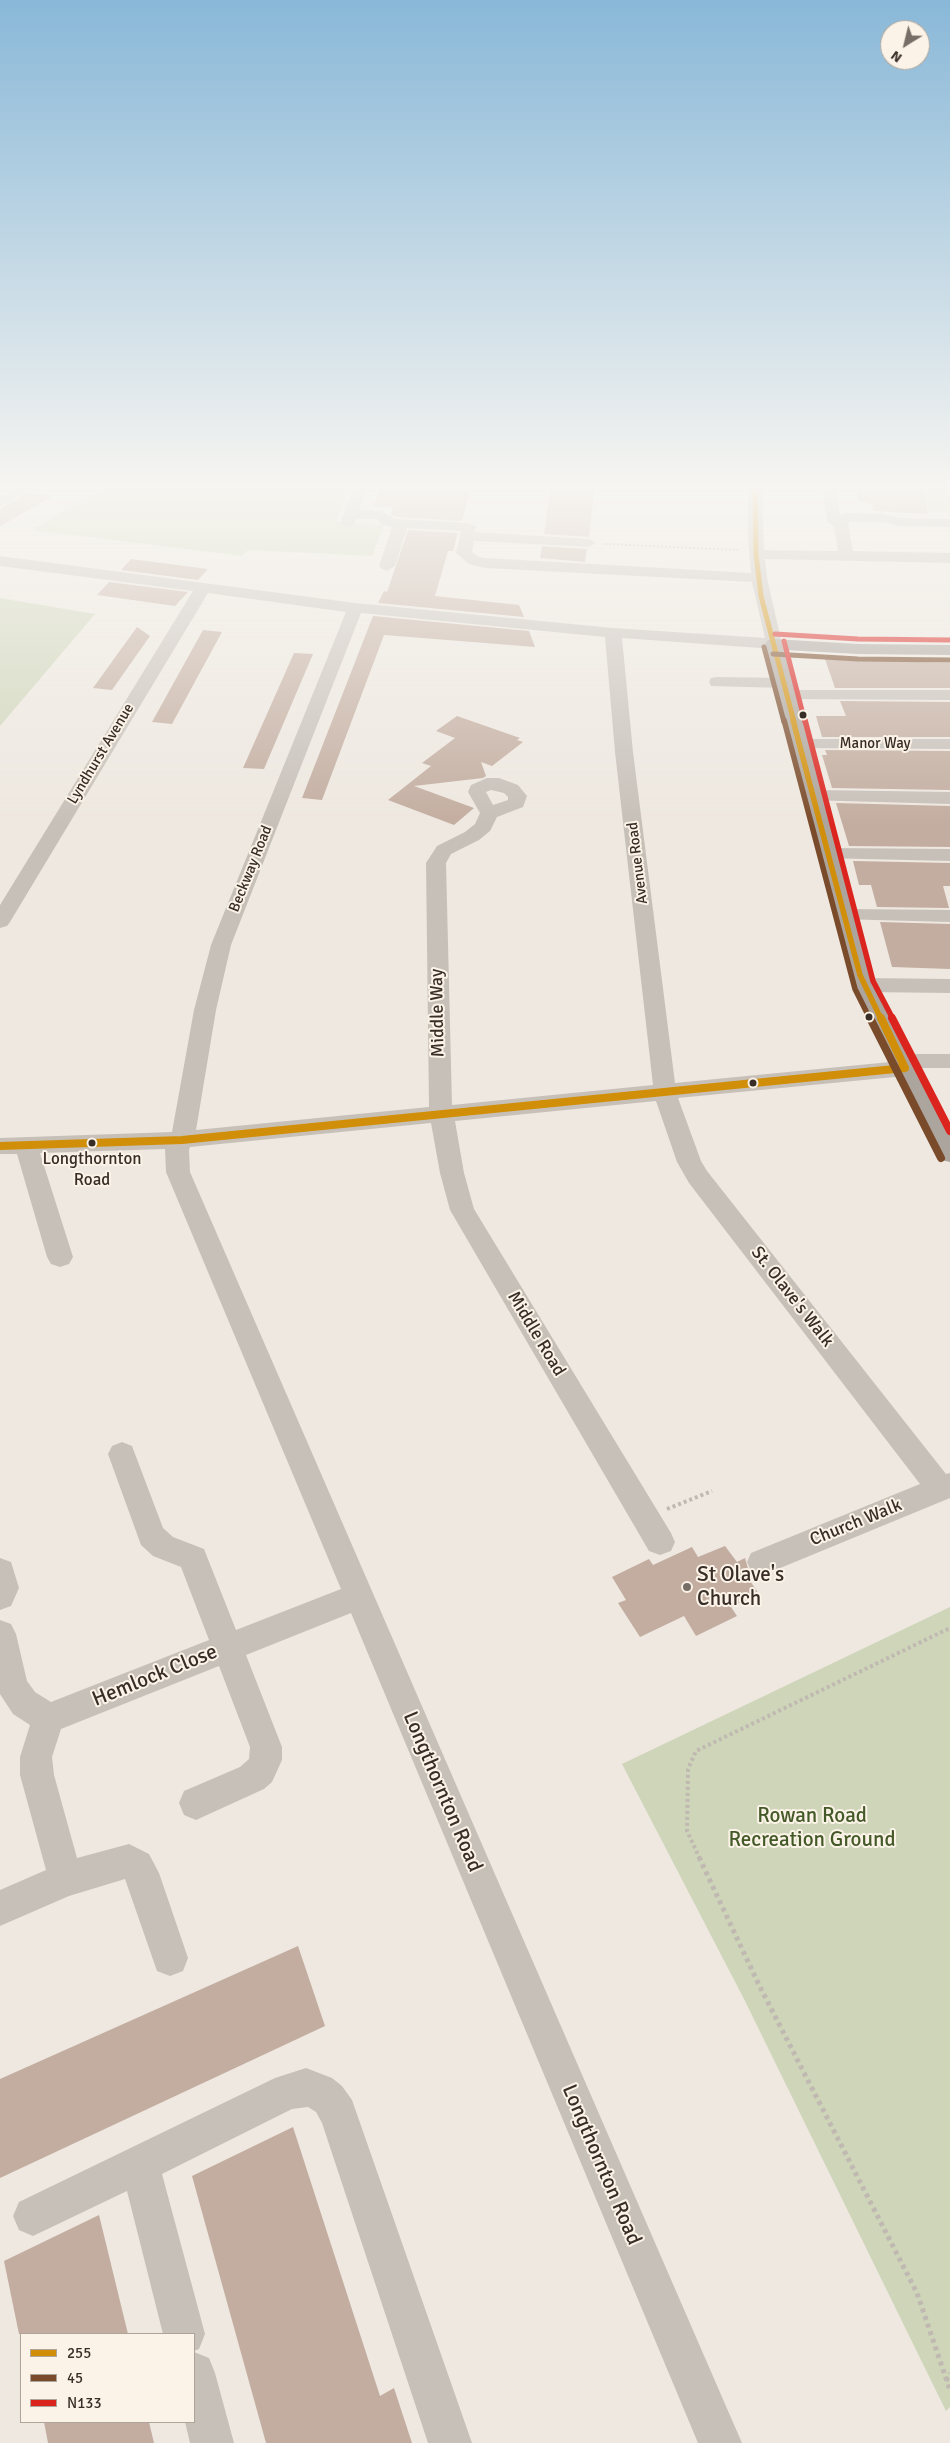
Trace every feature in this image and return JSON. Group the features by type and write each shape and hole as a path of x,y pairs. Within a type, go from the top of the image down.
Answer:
{"main road":[{"path":"950,650 858,649 774,644 864,985 950,1153"}],"street":[{"name":"Lyndhurst Avenue","path":"0,922 9,891 197,598"},
{"path":"279,598 355,608 614,633 774,644 764,598"},
{"name":"Beckway Road","path":"182,1140 205,1010 221,944 355,608"},
{"name":"Avenue Road","path":"614,633 624,752 665,1093"},
{"path":"717,682 786,689 950,696"},
{"name":"Manor Way","path":"800,744 950,744"},
{"path":"814,796 950,798"},
{"name":"Middle Way","path":"442,1114 440,1094 437,859 451,845 483,827 490,812"},
{"path":"829,854 950,855"},
{"path":"845,915 950,916"},
{"path":"864,985 950,986"},
{"path":"0,1146 182,1140 665,1093 903,1064 950,1061"},
{"name":"St. Olave's Walk","path":"665,1093 692,1169 945,1487"},
{"name":"Middle Road","path":"442,1114 452,1172 462,1210 660,1542"},
{"name":"Longthornton Road","path":"182,1140 177,1150 177,1162 182,1182 720,2443"},
{"path":"26,1145 60,1257"},
{"path":"122,1454 151,1536 164,1548 187,1554 194,1558 266,1747 265,1760 260,1771 252,1778 196,1802"},
{"name":"Church Walk","path":"762,1562 945,1487"},
{"path":"0,1571 4,1588 0,1596"},
{"name":"Hemlock Close","path":"48,1719 358,1596"},
{"path":"0,1634 13,1687 24,1703 48,1719 36,1758 37,1775 66,1879"},
{"path":"0,1908 66,1879 118,1863 129,1862 137,1866 142,1873 170,1958"},
{"path":"33,2216 288,2091 306,2086 318,2091 329,2099 338,2114 450,2443"},
{"path":"140,2164 184,2333"},
{"path":"195,2377 212,2443"}],"path":[{"path":"645,1517 712,1491"},
{"path":"950,1628 696,1750 688,1769 687,1831 758,1983 917,2293 950,2390"},
{"path":"946,2381 950,2373"}],"green space":[{"path":"0,598 95,614 0,726"},
{"name":"Rowan Road Recreation Ground","path":"950,1607 950,2407 946,2411 744,1999 622,1764"}],"building":[{"path":"118,598 182,598 175,606"},
{"path":"380,598 454,598 519,605 524,617 378,603"},
{"path":"373,616 529,631 535,647 384,635 322,800 302,798"},
{"path":"137,627 150,636 112,690 93,688"},
{"path":"203,630 222,632 172,724 152,722"},
{"path":"294,653 313,654 264,769 243,768"},
{"path":"825,659 950,663 950,688 835,688"},
{"path":"840,701 950,702 950,737 822,737 816,716 846,716"},
{"path":"457,716 520,738 517,740 523,742 492,766 481,762 486,776 483,778 414,786 474,808 454,825 388,800 431,766 422,763 455,738 436,731"},
{"path":"825,750 950,751 950,790 832,788 822,755 827,755"},
{"path":"836,803 950,806 950,847 849,846"},
{"path":"853,861 950,863 950,886 943,886 949,908 877,907 871,885 859,885"},
{"path":"880,922 950,924 950,969 892,967"},
{"name":"St Olave's Church","path":"725,1546 737,1562 745,1558 749,1572 759,1577 750,1581 759,1594 731,1607 737,1616 696,1636 684,1616 640,1637 618,1603 626,1600 612,1577 649,1559 653,1565 692,1547 698,1557"},
{"path":"298,1946 325,2026 0,2178 0,2079"},
{"path":"293,2127 380,2396 394,2388 412,2443 266,2443 192,2176"},
{"path":"99,2215 128,2333 19,2334 4,2261"},
{"path":"44,2423 149,2423 154,2443 48,2443"}],"transit line":[{"name":"255","path":"762,598 860,975 905,1068"},
{"name":"N133","path":"775,634 858,639 950,640"},
{"name":"N133","path":"784,641 873,981 950,1131"},
{"name":"45","path":"764,647 855,989 941,1158"},
{"name":"45","path":"773,654 858,659 950,660"},
{"name":"255","path":"0,1146 182,1140 905,1068"}],"place":[{"name":"Longthornton Road","path":"92,1143"},
{"name":"St Olave's Church","path":"687,1587"}]}
